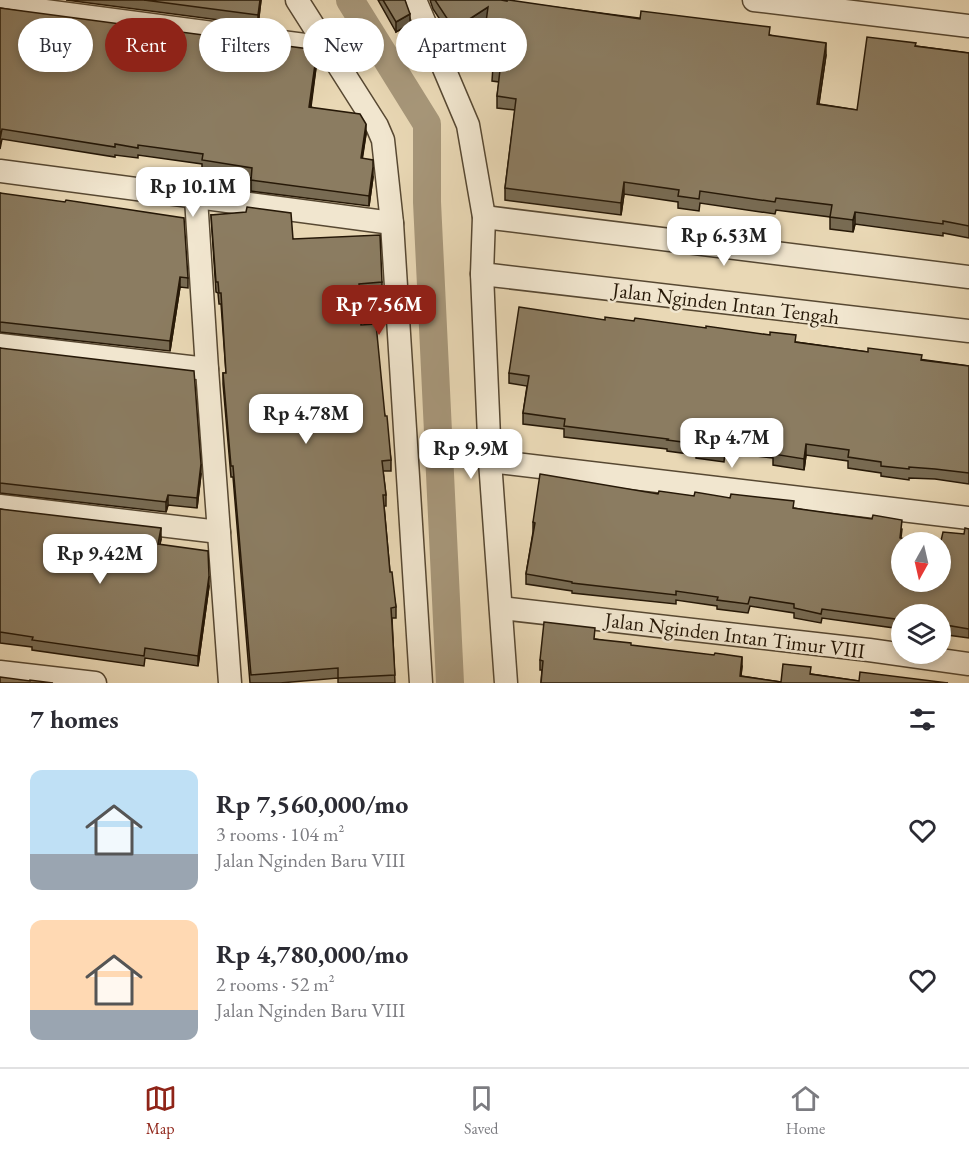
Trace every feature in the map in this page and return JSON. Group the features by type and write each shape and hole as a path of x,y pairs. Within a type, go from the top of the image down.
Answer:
{"street":[{"path":"297,0 309,18"},
{"path":"415,0 468,125 484,217 482,274 490,461 506,683"},
{"path":"753,0 969,26"},
{"path":"0,5 303,45"},
{"path":"343,72 378,126 383,140 392,223 421,683"},
{"path":"0,171 392,223"},
{"path":"196,198 230,683"},
{"path":"484,217 969,277"},
{"name":"Jalan Nginden Intan Tengah","path":"482,274 969,331"},
{"path":"0,345 207,369"},
{"path":"490,461 969,518"},
{"path":"0,506 219,532"},
{"name":"Jalan Nginden Intan Timur VIII","path":"501,608 869,650 969,664"},
{"path":"0,672 95,683"}],"building":[{"path":"144,0 260,0 258,15"},
{"path":"383,0 405,0 410,14 403,18 396,18 396,22"},
{"path":"435,0 509,0 640,19 641,11 770,27 769,35 826,43 817,104 857,110 867,37 969,53 969,226 855,212 853,220 830,217 832,205 776,198 775,202 700,191 699,199 678,196 679,190 624,182 621,203 505,188 516,99 497,96 500,72 527,72 527,18 487,18 488,7 471,18 447,18"},
{"path":"0,8 75,18 18,18 18,72 93,72 93,20 105,22 105,72 187,72 187,33 199,34 199,72 291,72 291,47 303,48 303,72 314,72 309,107 360,114 366,124 361,158 373,160 373,167 369,196 251,180 252,168 202,160 203,154 138,145 138,148 115,144 115,147 2,129 0,139"},
{"path":"0,193 65,202 66,200 184,218 188,278 180,277 170,341 0,322"},
{"path":"247,207 291,213 293,239 380,235 382,282 359,284 361,325 376,324 385,416 387,416 391,460 382,461 386,495 383,495 390,572 392,572 396,607 391,608 395,675 338,678 338,668 251,675 223,373 226,373 221,293 219,293 218,282 216,282 211,215 246,212"},
{"path":"519,307 605,320 605,317 634,321 635,318 770,335 770,332 796,335 795,342 868,352 868,348 922,355 921,360 969,366 969,473 881,466 881,462 848,457 849,450 806,444 804,459 773,454 774,448 725,441 724,451 696,448 697,444 668,439 564,426 565,419 523,413 529,376 509,373"},
{"path":"0,348 194,371 201,464 197,498 168,495 166,502 0,483"},
{"path":"540,474 658,494 659,491 694,496 695,492 730,498 731,494 794,501 793,508 872,519 873,515 902,520 901,532 891,532 891,592 951,592 951,533 964,534 965,528 969,529 969,629 951,626 951,604 891,604 891,618 822,609 821,614 794,608 794,604 750,597 748,604 676,591 676,595 572,583 526,574 535,523 533,522"},
{"path":"0,509 161,528 158,544 208,551 209,576 198,656 145,648 144,656 32,640 33,637 0,632"},
{"path":"544,622 595,628 594,639 742,657 740,676 781,682 783,664 811,667 810,674 859,681 860,672 948,683 541,683 543,661 540,660"},
{"path":"0,677 30,681 53,683 0,683"}],"waterway":[{"path":"350,0 427,124 427,202 450,683"}]}
